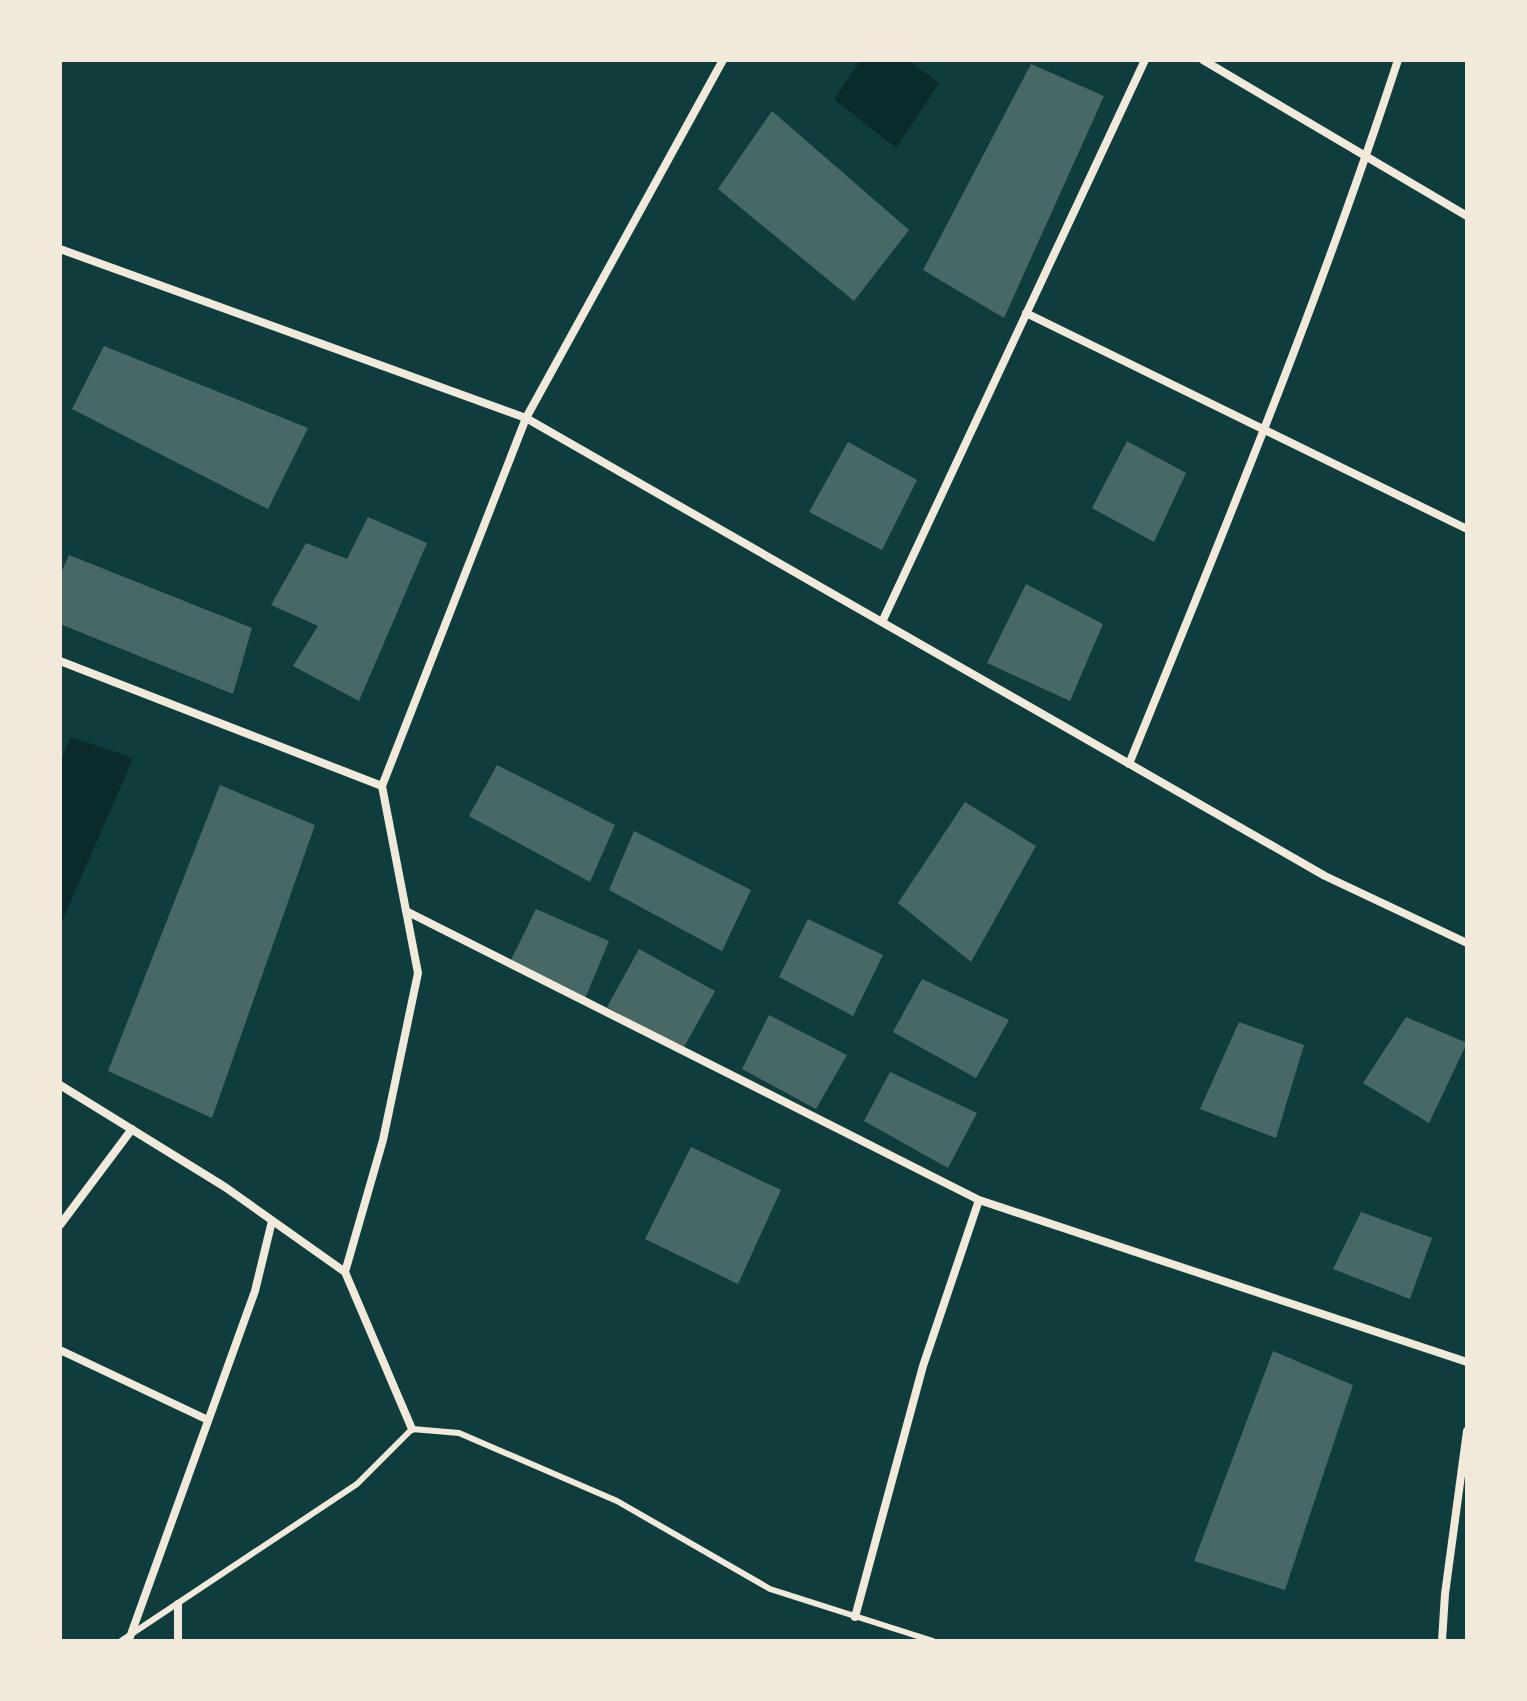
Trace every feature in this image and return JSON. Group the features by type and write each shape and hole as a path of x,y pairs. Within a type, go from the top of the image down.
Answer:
{"street":[{"path":"345,1272 383,1140 418,973 382,786 526,418 723,60"},
{"path":"882,622 1145,60"},
{"path":"1203,60 1467,216"},
{"path":"1129,764 1266,430 1367,156 1398,60"},
{"path":"60,249 526,418 1325,876 1467,943"},
{"path":"1026,313 1467,529"},
{"path":"60,661 382,786"},
{"path":"406,911 979,1200 1467,1362"},
{"path":"60,1085 225,1187 345,1272 412,1429"},
{"path":"60,1225 132,1129"},
{"path":"855,1617 923,1366 979,1200"},
{"path":"125,1639 255,1291 272,1221"},
{"path":"60,1350 208,1420"},
{"path":"1442,1641 1445,1594 1467,1431"},
{"path":"178,1604 178,1641"}],"lane":[{"path":"125,1639 357,1484 412,1429 459,1433 617,1501 770,1589 933,1641"}],"water":[{"path":"861,60 908,60 939,83 896,148 834,99"},
{"path":"71,737 133,758 60,926 60,763"}],"building":[{"path":"1031,64 1104,96 1004,318 923,270"},
{"path":"772,111 909,230 854,301 718,189"},
{"path":"104,346 308,428 268,509 72,409"},
{"path":"1127,441 1186,473 1154,542 1092,508"},
{"path":"848,442 917,480 882,550 809,512"},
{"path":"368,517 427,543 359,701 293,666 318,626 271,605 306,543 347,559"},
{"path":"69,555 252,628 233,694 60,624 60,575"},
{"path":"1026,584 1103,624 1070,701 987,663"},
{"path":"497,765 615,825 590,882 469,816"},
{"path":"220,785 315,825 212,1118 108,1071"},
{"path":"965,802 1036,846 971,962 898,903"},
{"path":"634,831 751,890 722,951 609,890"},
{"path":"536,909 609,941 584,1001 509,964"},
{"path":"808,919 883,955 853,1016 779,977"},
{"path":"639,949 715,991 683,1049 607,1007"},
{"path":"922,979 1009,1020 976,1078 893,1032"},
{"path":"769,1015 847,1055 816,1109 742,1069"},
{"path":"1406,1017 1467,1043 1429,1123 1363,1083"},
{"path":"1239,1022 1304,1045 1276,1138 1200,1109"},
{"path":"890,1072 977,1113 948,1168 864,1121"},
{"path":"691,1147 781,1190 738,1284 645,1239"},
{"path":"1361,1212 1432,1238 1410,1299 1333,1269"},
{"path":"1273,1351 1353,1385 1285,1590 1194,1561"}]}
